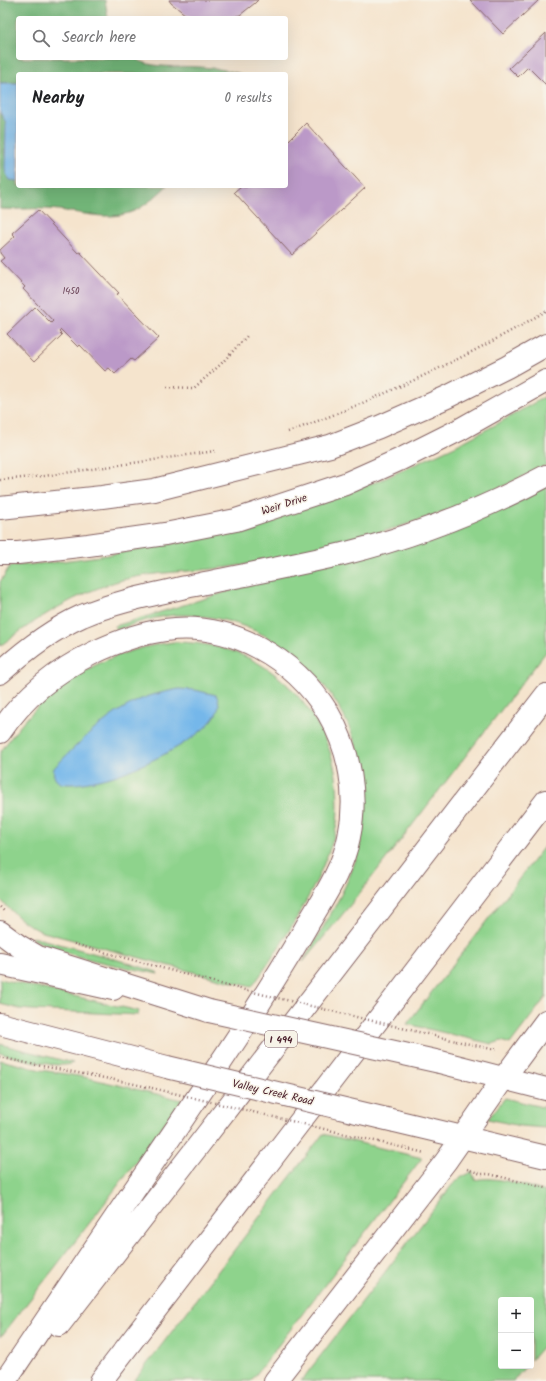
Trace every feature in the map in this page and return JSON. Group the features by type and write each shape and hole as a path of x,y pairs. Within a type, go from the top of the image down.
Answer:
{"main road":[{"path":"0,508 154,490 330,446 379,428 447,397 507,367 546,345"},
{"name":"Weir Drive","path":"0,553 18,553 88,545 165,534 243,517 345,484 459,430 546,381"},
{"path":"0,673 38,642 81,617 101,609 163,592 344,554 388,541 429,528 484,506 546,476"},
{"path":"0,732 22,705 53,677 71,665 104,648 136,636 165,630 188,629 212,631 238,638 263,649 294,671 312,690 333,721 343,742 351,777 353,799 351,828 344,856 333,880 291,953 191,1108 5,1381"},
{"name":"I 494","path":"14,1381 208,1134 546,695"},
{"path":"101,1381 546,801"},
{"path":"4,924 19,946 38,957 209,1011"},
{"path":"0,964 440,1062 546,1089"},
{"path":"275,1381 446,1161 503,1078 546,1021"},
{"name":"Valley Creek Road","path":"0,1024 167,1067 546,1157"}],"path":[{"path":"285,434 386,394 454,361 546,311"},
{"path":"167,387 194,388 220,365 247,336"},
{"path":"0,480 44,476 220,450"},
{"path":"0,907 4,924"},
{"path":"71,943 228,986 494,1050 502,1047"},
{"path":"0,1057 43,1067 107,1078 152,1088 417,1151"},
{"path":"481,1174 489,1174 546,1188"}],"green space":[{"path":"0,0 105,0 108,16 16,16 16,60 138,60 158,66 206,67 234,72 16,72 16,83 0,83"},
{"path":"0,112 6,122 6,158 9,168 16,181 16,188 165,188 151,201 140,208 129,213 118,215 94,215 46,209 0,209"},
{"path":"546,396 546,465 506,485 432,516 363,537 292,555 216,569 162,573 135,577 105,585 58,607 0,646 0,582 10,566 49,563 107,555 187,541 379,481 455,446"},
{"path":"546,487 546,652 352,903 303,962 332,912 349,877 361,841 364,822 364,782 355,743 339,708 317,676 288,650 255,631 217,619 177,615 154,618 116,630 115,626 262,581"},
{"path":"173,642 196,643 218,647 239,654 258,663 276,675 292,690 306,707 319,727 329,748 335,769 338,815 335,833 329,850 318,878 303,906 279,947 252,987 43,932 20,918 0,899 0,753 34,710 53,693 74,678 96,665 120,655 145,647"},
{"path":"546,844 546,997 510,1044 501,1041 492,1044 407,1024"},
{"path":"33,937 115,959 157,972 158,974 77,956 45,945 31,938"},
{"path":"0,979 139,1011 138,1015 20,1009 0,1004"},
{"path":"0,1044 73,1063 67,1065 48,1064 0,1053"},
{"path":"0,1060 41,1070 84,1077 182,1100 95,1216 0,1338"},
{"path":"505,1098 546,1108 546,1128 520,1126 488,1119"},
{"path":"323,1134 422,1158 251,1381 134,1381"},
{"path":"472,1172 475,1180 501,1180 546,1192 546,1343 534,1357 534,1297 498,1297 498,1369 523,1369 513,1381 301,1381 452,1185 462,1177"}],"water":[{"path":"0,83 16,83 16,181 10,180 6,174 6,123 0,112"},
{"path":"179,689 195,690 216,695 219,707 212,720 199,733 161,756 114,776 78,784 63,784 57,781 54,777 54,768 102,723 113,715 145,697"}],"building":[{"path":"169,0 258,0 240,15 237,16 189,16"},
{"path":"470,0 539,0 503,34"},
{"path":"546,33 546,85 528,67 518,77 509,68"},
{"path":"306,123 365,188 292,255 234,192 239,188 288,188 288,141"},
{"path":"38,210 78,253 80,252 119,293 117,294 159,338 134,361 131,359 115,374 109,368 105,371 80,345 78,347 61,330 59,332 62,335 34,362 7,334 35,307 51,323 53,321 23,289 25,287 0,261 4,258 0,253 0,250 15,236 12,233"}]}
